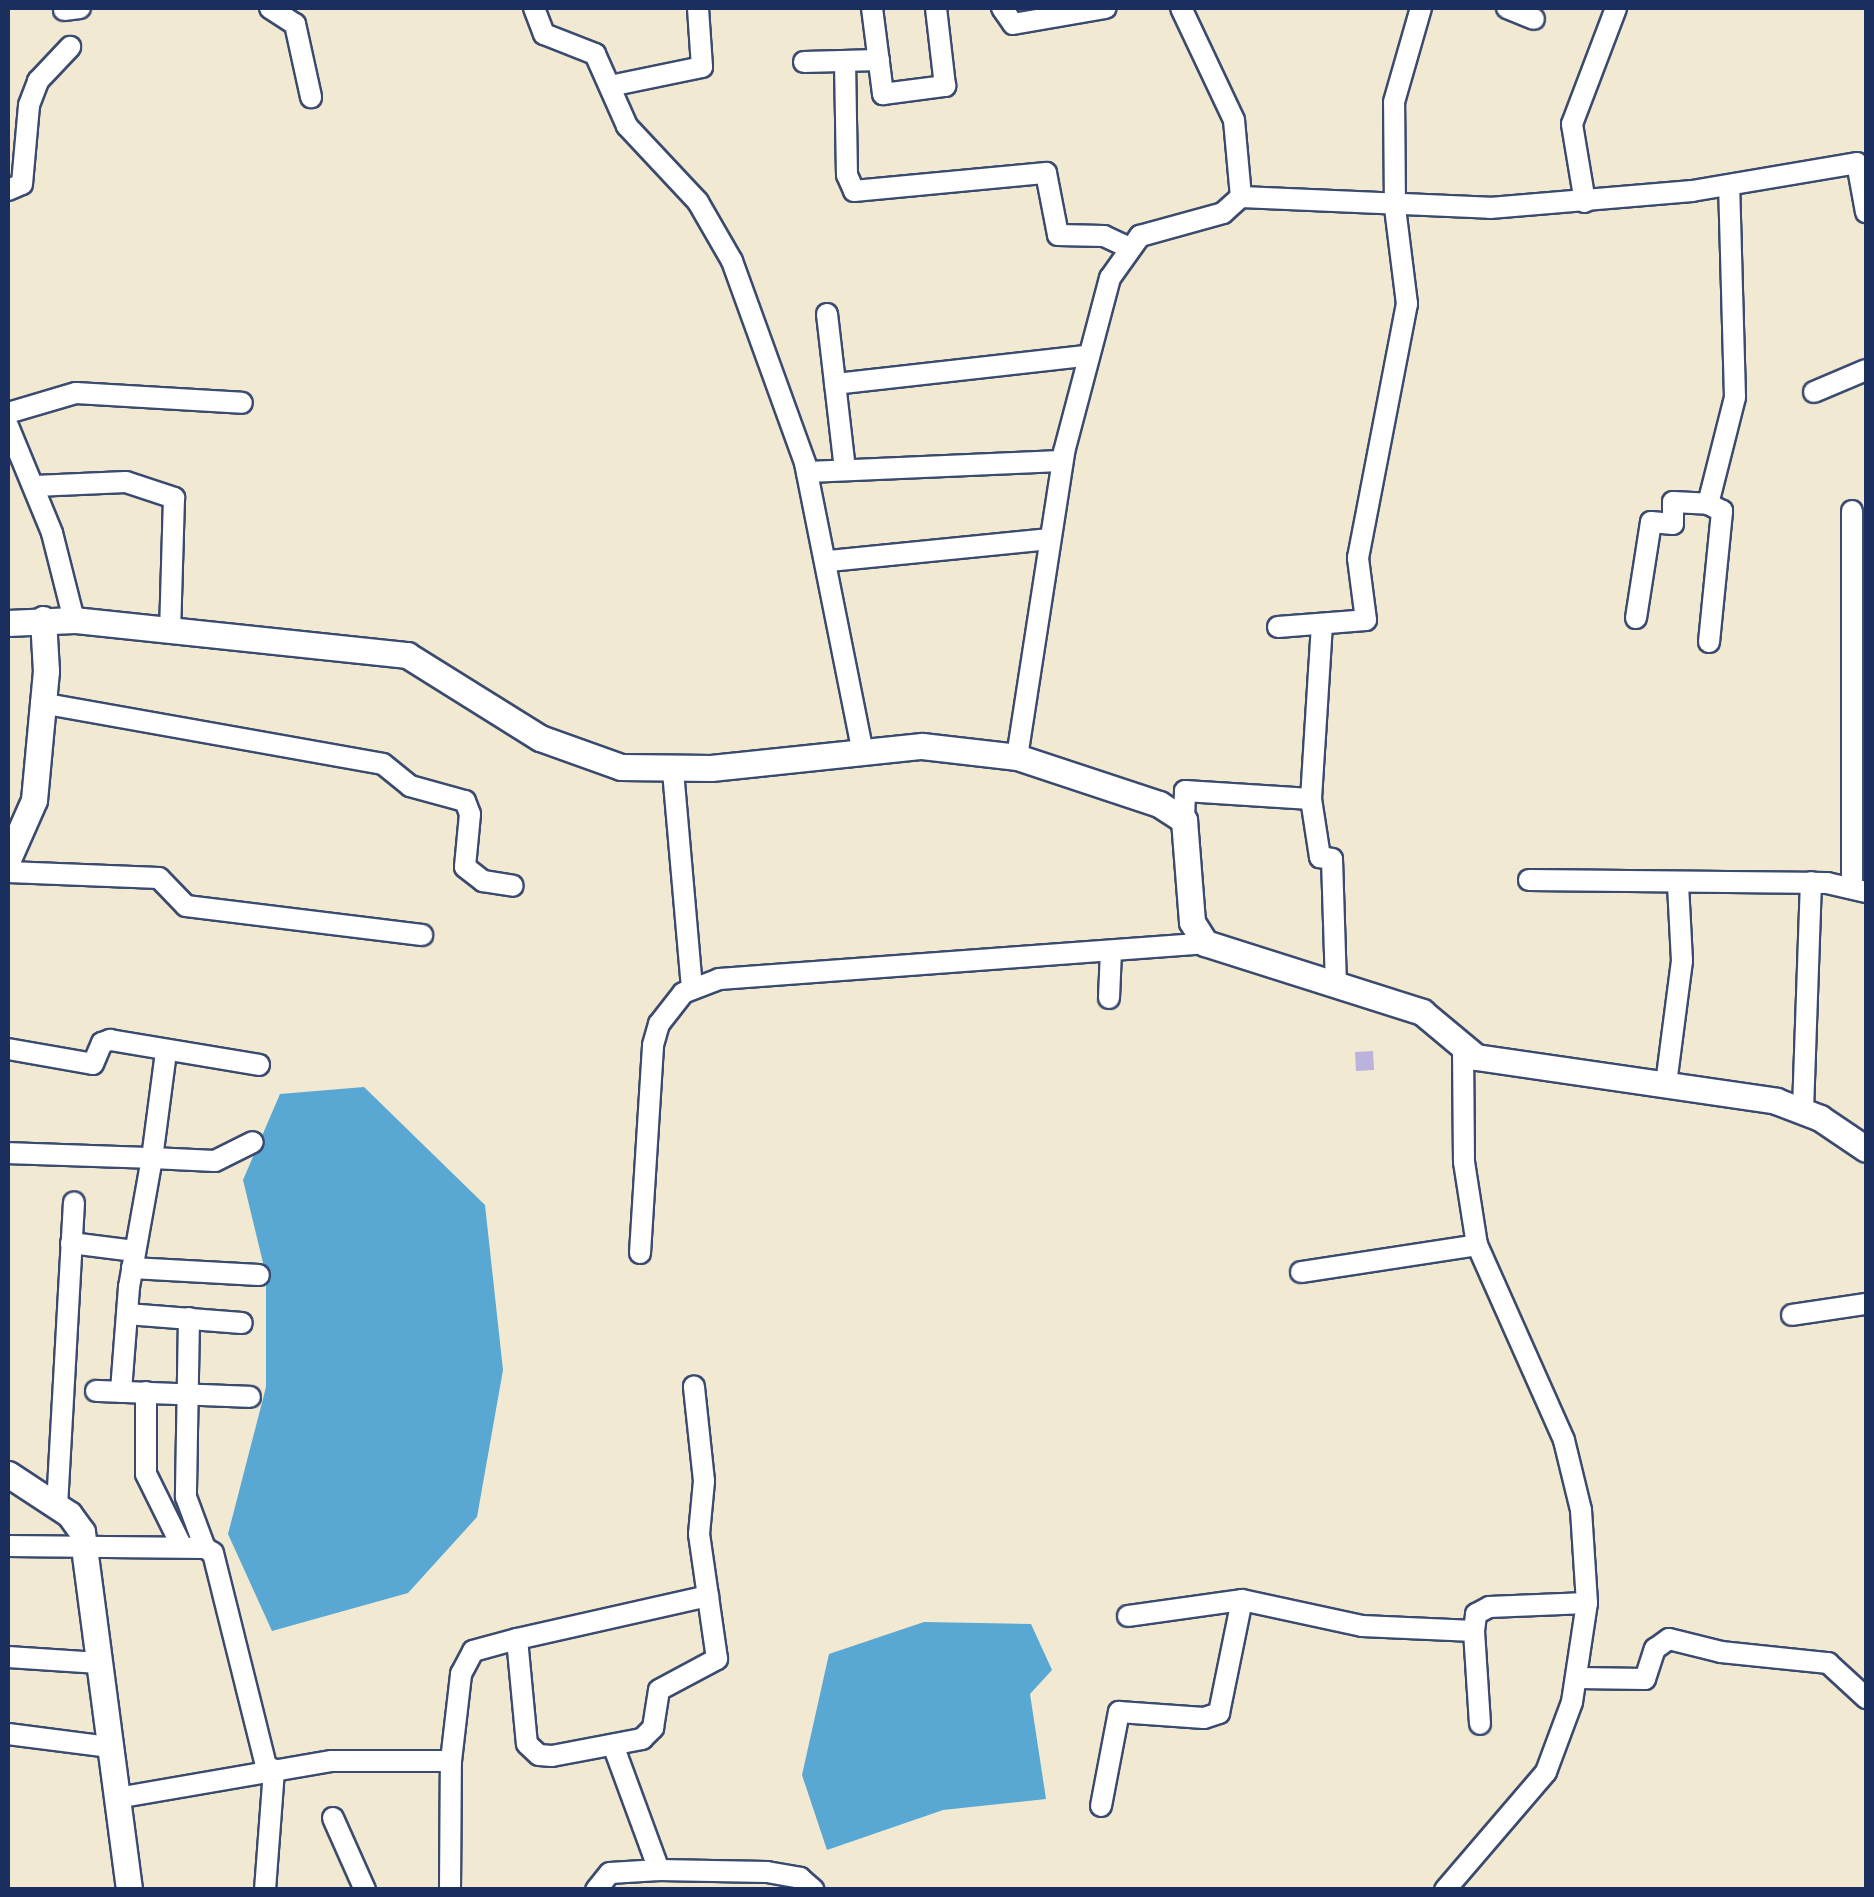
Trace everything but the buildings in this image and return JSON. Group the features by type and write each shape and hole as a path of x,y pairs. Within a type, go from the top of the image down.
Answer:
{"street":[{"path":"270,8 295,24 311,97"},
{"path":"534,8 544,34 595,54 637,141 698,202 732,262 807,472 829,560 863,752"},
{"path":"610,86 702,67 698,8"},
{"path":"876,8 883,94 945,86 936,8"},
{"path":"1002,8 1014,24 1106,8"},
{"path":"1182,8 1234,120 1241,197"},
{"path":"1278,627 1366,620 1358,558 1408,304 1395,208 1394,102 1421,8"},
{"path":"1506,8 1534,19"},
{"path":"1585,202 1572,124 1616,8"},
{"path":"8,190 22,184 29,104 38,80 70,47"},
{"path":"804,62 879,60"},
{"path":"844,61 847,174 854,191 1046,173 1058,236 1104,236 1128,247"},
{"path":"1017,758 1062,462 1086,356 1110,278 1128,247 1155,230 1223,213 1241,197 1395,208 1585,202 1730,185 1857,163 1866,212"},
{"path":"1708,504 1736,397 1730,185"},
{"path":"827,314 845,470"},
{"path":"835,384 1086,356"},
{"path":"1814,392 1866,370"},
{"path":"8,412 76,394 242,403"},
{"path":"8,426 35,486 74,620"},
{"path":"807,472 1062,462"},
{"path":"35,486 126,482 174,498 170,632"},
{"path":"1636,618 1651,522 1673,524 1673,502 1708,504 1722,511 1709,642"},
{"path":"1529,880 1811,882 1859,890 1859,568 1852,510"},
{"path":"829,560 1050,539"},
{"path":"8,859 34,800 42,703 43,620"},
{"path":"8,623 74,620 407,655 540,738 587,759 673,771 863,752 969,747 1017,758 1159,804 1184,820"},
{"path":"1322,624 1311,800 1320,857 1332,859 1336,987"},
{"path":"42,703 383,764 410,786 465,802 465,867 484,881 514,886"},
{"path":"673,771 692,988"},
{"path":"1205,943 1192,922 1185,791 1311,800"},
{"path":"8,872 159,878 186,906 422,934"},
{"path":"1804,1110 1811,882"},
{"path":"1666,1084 1682,961 1678,884"},
{"path":"640,1253 653,1045 668,1009 692,988 780,973 1205,943 1433,1017 1463,1051 1496,1062 1666,1084 1804,1110 1866,1149"},
{"path":"1109,998 1111,951"},
{"path":"8,1049 93,1064 106,1040 259,1065"},
{"path":"1445,1890 1546,1772 1578,1678 1587,1602 1581,1510 1564,1440 1478,1245 1464,1162 1463,1051"},
{"path":"121,1392 133,1260 166,1052"},
{"path":"8,1153 215,1161 253,1142"},
{"path":"56,1506 74,1202"},
{"path":"71,1243 133,1260 259,1276"},
{"path":"1301,1272 1478,1245"},
{"path":"1792,1315 1866,1304"},
{"path":"127,1314 242,1324"},
{"path":"189,1318 187,1508 206,1548 221,1565 270,1770 264,1890"},
{"path":"516,1639 531,1751 552,1756 648,1734 660,1690 717,1659 699,1534 704,1481 694,1387"},
{"path":"96,1391 250,1397"},
{"path":"146,1392 146,1474 182,1547"},
{"path":"8,1474 77,1522 85,1544 129,1890"},
{"path":"8,1546 206,1548"},
{"path":"450,1890 451,1760 466,1660 483,1646 708,1596"},
{"path":"1128,1616 1242,1600 1362,1626 1474,1631"},
{"path":"1101,1806 1118,1712 1204,1718 1220,1713 1242,1600"},
{"path":"1480,1724 1476,1614 1490,1607 1587,1602"},
{"path":"1578,1678 1645,1680 1656,1650 1669,1639 1721,1652 1828,1663 1866,1698"},
{"path":"8,1657 99,1664"},
{"path":"8,1734 110,1747"},
{"path":"613,1745 659,1870"},
{"path":"117,1798 270,1770 373,1757 451,1760"},
{"path":"333,1818 365,1890"},
{"path":"596,1890 610,1874 659,1870 766,1872 800,1878 814,1890"}],"water":[{"path":"364,1087 485,1205 503,1370 477,1517 408,1593 272,1631 228,1534 266,1387 266,1275 243,1180 280,1094"},
{"path":"924,1622 1031,1624 1052,1670 1030,1694 1046,1799 943,1810 827,1850 802,1775 829,1654"}]}
